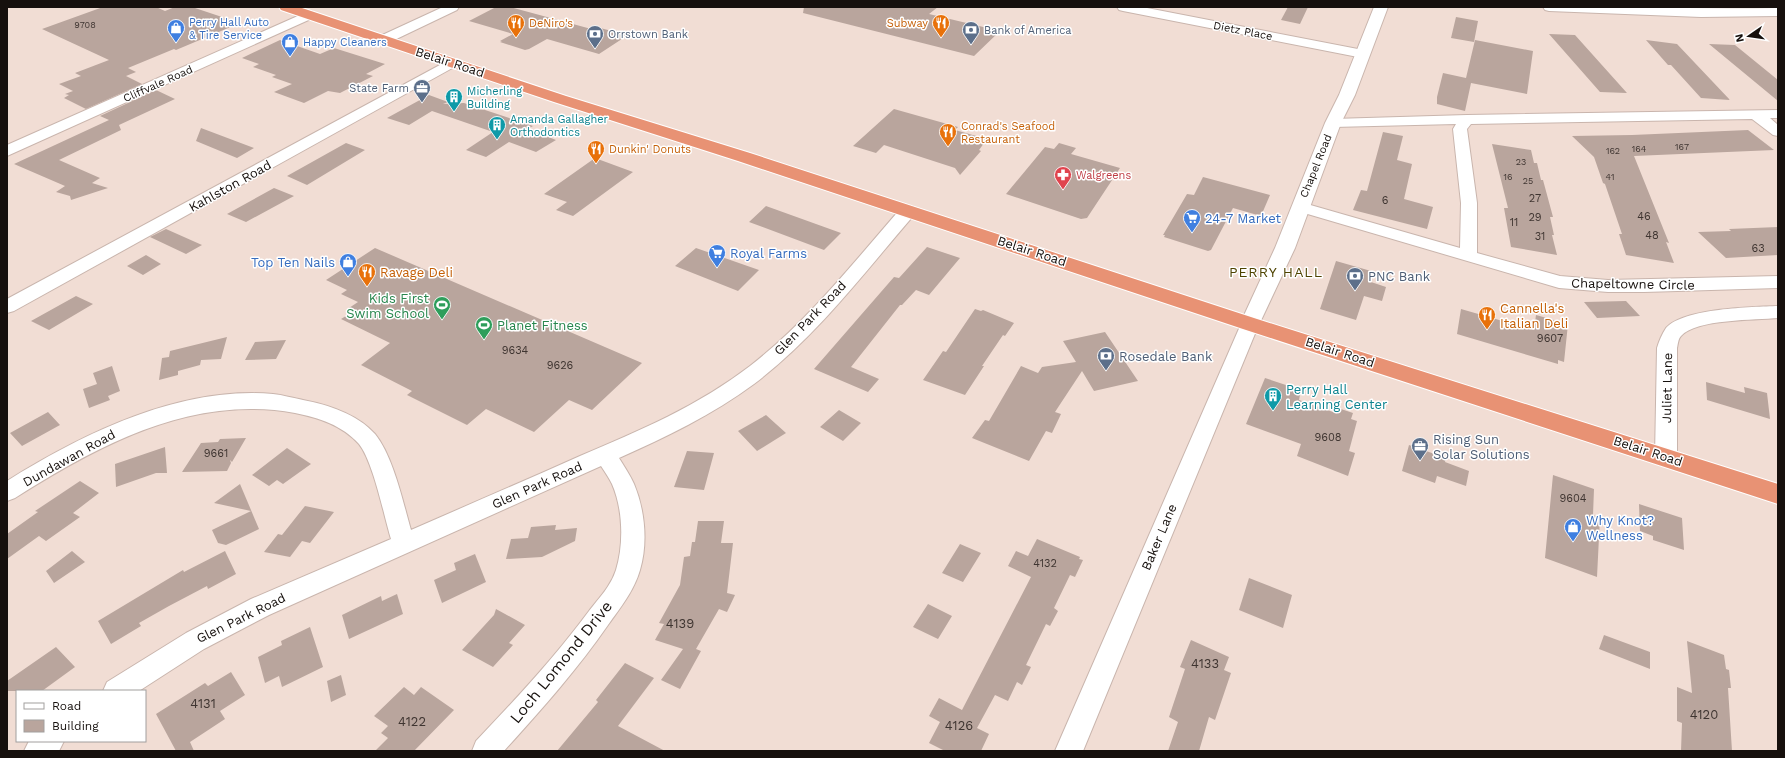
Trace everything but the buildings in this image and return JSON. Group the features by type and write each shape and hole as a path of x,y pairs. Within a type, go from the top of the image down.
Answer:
{"highway":[{"name":"Belair Road","path":"286,7 451,63 908,211 1250,324 1778,494"}],"street":[{"path":"383,40 453,7"},
{"name":"Dietz Place","path":"1123,7 1363,54"},
{"name":"Chapel Road","path":"1250,324 1285,248 1333,123 1347,95 1380,7"},
{"path":"1549,7 1701,13 1778,12"},
{"name":"Cliffvale Road","path":"7,152 309,15"},
{"name":"Kahlston Road","path":"7,307 291,153 451,63"},
{"path":"1755,114 1778,132"},
{"path":"1333,123 1467,119 1778,114"},
{"path":"1467,119 1460,128 1469,203 1468,256"},
{"name":"Chapeltowne Circle","path":"1300,207 1559,282 1608,286 1778,282"},
{"name":"Glen Park Road","path":"118,690 195,640 260,606 606,455 670,426 705,407 768,361 804,327 908,211"},
{"name":"Juliet Lane","path":"1666,457 1667,348 1669,339 1675,331 1686,325 1704,319 1778,312"},
{"name":"Baker Lane","path":"1068,751 1250,324"},
{"name":"Dundawan Road","path":"7,492 88,444 138,423 186,410 230,402 252,400 295,404 336,416 356,429 373,447 384,477 404,544"},
{"name":"Loch Lomond Drive","path":"486,751 540,692 588,633 619,590 628,570 632,538 630,513 623,484 606,455"},
{"path":"38,751 49,742"}],"place":[{"name":"DeNiro's","path":"516,38"},
{"name":"Subway","path":"941,38"},
{"name":"Perry Hall Auto & Tire Service","path":"176,43"},
{"name":"Bank of America","path":"971,45"},
{"name":"Orrstown Bank","path":"595,49"},
{"name":"Happy Cleaners","path":"290,57"},
{"name":"State Farm","path":"422,103"},
{"name":"Micherling Building","path":"454,112"},
{"name":"Amanda Gallagher Orthodontics","path":"497,140"},
{"name":"Conrad's Seafood Restaurant","path":"948,147"},
{"name":"Dunkin' Donuts","path":"596,164"},
{"name":"Walgreens","path":"1063,190"},
{"name":"24-7 Market","path":"1192,233"},
{"name":"Royal Farms","path":"717,268"},
{"name":"Top Ten Nails","path":"348,277"},
{"name":"Ravage Deli","path":"367,287"},
{"name":"PNC Bank","path":"1355,291"},
{"name":"Kids First Swim School","path":"442,320"},
{"name":"Cannella's Italian Deli","path":"1487,330"},
{"name":"Planet Fitness","path":"484,340"},
{"name":"Rosedale Bank","path":"1106,371"},
{"name":"Perry Hall Learning Center","path":"1273,411"},
{"name":"Rising Sun Solar Solutions","path":"1420,461"},
{"name":"Why Knot? Wellness","path":"1573,542"}],"district":[{"name":"PERRY HALL","path":"1276,272"}]}
